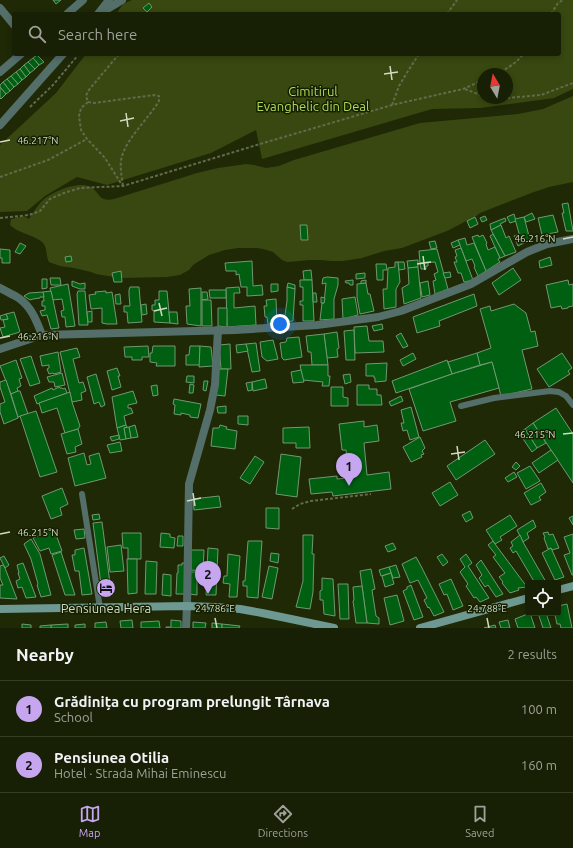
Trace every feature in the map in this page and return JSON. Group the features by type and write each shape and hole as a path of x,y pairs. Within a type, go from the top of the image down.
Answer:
{"main road":[{"path":"561,589 573,586"},
{"path":"420,628 525,599"},
{"path":"0,610 186,606 216,607 240,609 334,628"}],"street":[{"path":"69,12 83,0"},
{"path":"100,12 109,0"},
{"path":"101,12 122,0"},
{"path":"0,8 12,23"},
{"path":"0,72 19,56"},
{"path":"0,125 61,56"},
{"path":"0,349 42,335 218,330 317,325 378,317 401,311 471,284 526,252 547,244 573,239"},
{"path":"0,288 22,300 34,316 42,335"},
{"path":"186,628 189,484 210,410 214,385 218,330"}],"lane":[{"path":"461,406 494,398 550,391 559,392 566,396 573,405"},
{"path":"82,494 100,608"}],"path":[{"path":"448,12 457,0"},
{"path":"552,12 563,0"},
{"path":"26,111 53,85 78,56"},
{"path":"88,102 86,96 88,91 117,56"},
{"path":"392,105 399,86 419,56"},
{"path":"507,68 522,56"},
{"path":"0,218 29,215 40,211 50,199 80,188 123,186 392,105 463,89 477,83"},
{"path":"513,97 541,95 573,83"},
{"path":"463,89 477,94"},
{"path":"88,102 94,103 154,95 159,96 159,101 156,106 134,134 124,151 120,169 123,186"},
{"path":"88,102 81,108 79,116 81,130 86,139 105,158 123,186"},
{"path":"0,177 48,160 86,139"},
{"path":"292,509 300,504 311,501 371,494"}],"green space":[{"name":"Cimitirul Evanghelic din Deal","path":"132,0 573,0 573,89 554,98 513,104 513,68 477,68 477,104 510,104 480,108 432,109 262,159 256,130 211,153 107,185 77,177 45,196 27,211 0,212 0,145 56,93 84,56 561,56 561,12 117,12 123,4"},
{"path":"573,96 573,182 534,192 480,213 447,231 402,248 384,251 362,258 343,261 309,260 287,262 282,260 273,252 263,249 238,248 209,255 180,275 167,277 120,278 60,266 49,262 46,248 43,243 34,237 18,231 10,225 11,219 23,216 29,219 42,201 58,191 72,186 86,185 91,187 100,197 109,200 218,168 246,164 266,168 279,166 294,160 420,123 518,114 543,109"}],"building":[{"path":"53,0 61,0 56,4"},
{"path":"149,3 152,7 147,12 143,8"},
{"path":"38,56 44,62 39,65 33,58"},
{"path":"33,58 39,65 35,69 28,62"},
{"path":"28,62 35,69 30,73 24,65"},
{"path":"24,65 30,73 26,77 20,69"},
{"path":"20,69 26,77 22,80 16,72"},
{"path":"16,72 22,80 18,84 11,76"},
{"path":"11,76 18,84 14,87 7,79"},
{"path":"7,79 14,87 10,91 3,82"},
{"path":"3,82 10,91 6,94 0,87"},
{"path":"0,87 6,94 1,99 0,98"},
{"path":"568,203 573,231 566,231 562,213 564,213 562,204"},
{"path":"532,213 535,219 526,222 524,217"},
{"path":"514,214 516,221 510,223 507,217"},
{"path":"553,215 558,232 542,235 538,218"},
{"path":"485,216 487,220 482,222 480,218"},
{"path":"475,217 478,224 470,228 467,221"},
{"path":"524,217 530,240 522,244 515,219"},
{"path":"505,218 506,221 491,230 490,224"},
{"path":"300,225 307,225 308,240 301,240"},
{"path":"501,225 506,238 509,236 516,252 505,256 491,230"},
{"path":"493,234 505,256 500,258 490,236"},
{"path":"519,234 522,244 518,246 514,236"},
{"path":"478,235 479,237 483,235 487,243 488,250 495,247 500,258 498,259 500,262 486,271 472,237"},
{"path":"465,238 467,245 474,243 486,271 478,276 472,259 466,261 458,240"},
{"path":"458,240 460,245 453,248 451,243"},
{"path":"435,241 437,248 431,249 429,242"},
{"path":"20,243 26,246 20,254 15,252"},
{"path":"461,248 473,280 464,282 461,273 458,273 454,262 457,262 455,250"},
{"path":"0,249 10,250 10,263 2,263 2,258 0,258"},
{"path":"437,249 448,289 435,294 433,281 436,280 434,274 438,272 435,262 420,263 419,251"},
{"path":"71,256 72,261 66,262 65,257"},
{"path":"550,257 552,265 540,268 539,261"},
{"path":"418,260 418,267 408,268 407,261"},
{"path":"252,261 253,286 262,285 263,295 247,296 247,287 241,287 239,274 236,275 236,271 226,271 225,263"},
{"path":"395,262 398,262 400,282 396,289 396,307 384,309 383,289 387,289 388,268 395,267"},
{"path":"398,262 404,262 405,269 399,270"},
{"path":"428,262 426,269 421,269 420,263"},
{"path":"376,264 386,264 387,270 383,270 383,280 377,280"},
{"path":"418,267 421,298 404,304 402,288 409,284 408,268"},
{"path":"513,268 521,280 499,295 492,283"},
{"path":"311,270 312,280 304,280 303,271"},
{"path":"121,271 122,282 114,282 112,273"},
{"path":"450,272 451,277 445,278 443,273"},
{"path":"365,273 365,278 356,279 356,274"},
{"path":"50,278 60,278 61,285 51,285"},
{"path":"323,278 338,278 338,285 334,299 334,319 320,320 322,303 324,303 326,283 322,284"},
{"path":"42,279 47,279 47,288 42,289"},
{"path":"300,280 312,280 314,321 303,321 303,305 300,305 300,301 303,301 303,287 300,287"},
{"path":"353,280 353,285 346,283 345,281"},
{"path":"366,280 366,283 361,284 361,281"},
{"path":"568,280 569,285 573,284 573,306 562,309 561,306 551,308 546,285"},
{"path":"72,281 80,284 85,283 85,289 72,286"},
{"path":"428,281 430,295 422,297 420,283"},
{"path":"288,283 295,285 295,289 287,287"},
{"path":"366,283 374,311 360,314 357,297 357,284"},
{"path":"68,284 75,326 66,327 65,317 62,317 61,311 64,310 62,299 53,300 50,288"},
{"path":"271,284 278,284 278,291 271,292"},
{"path":"130,287 139,287 142,322 128,323 127,312 124,312 124,306 130,306"},
{"path":"239,287 240,293 234,293 234,308 255,306 256,325 227,327 226,288"},
{"path":"287,287 295,289 293,321 284,322 287,301"},
{"path":"201,288 201,326 187,324 186,306 190,306 189,289"},
{"path":"209,290 226,290 226,298 210,298"},
{"path":"51,291 59,328 51,329 47,315 42,316 40,311 45,310 45,306 42,306 42,301 44,301 43,292"},
{"path":"78,291 85,291 88,325 79,325"},
{"path":"106,291 106,293 112,292 117,324 102,323 102,308 91,309 89,295 96,294 95,292"},
{"path":"159,291 167,291 170,323 154,322 154,311 152,310 152,305 155,305 155,300 159,300"},
{"path":"43,292 44,297 40,298 30,300 24,296 29,293"},
{"path":"202,292 207,292 208,299 202,300"},
{"path":"313,293 316,293 317,302 313,302"},
{"path":"120,294 121,304 116,304 115,295"},
{"path":"474,294 477,306 439,321 440,326 417,333 413,317"},
{"path":"321,297 325,298 324,303 321,303"},
{"path":"355,297 358,315 343,319 342,299"},
{"path":"276,299 277,324 268,324 267,317 265,317 264,306 267,306 266,300"},
{"path":"202,300 211,300 212,326 202,326"},
{"path":"146,304 147,314 142,315 141,305"},
{"path":"514,304 526,313 531,332 535,331 538,346 522,350 532,389 501,396 492,362 480,365 477,354 491,348 480,309 490,306 491,311"},
{"path":"218,308 227,308 227,327 218,326"},
{"path":"92,311 92,322 88,322 87,312"},
{"path":"14,312 20,332 3,337 0,328 5,327 3,320 8,319 6,314"},
{"path":"169,312 177,312 178,324 170,323"},
{"path":"6,314 8,319 1,320 0,316"},
{"path":"382,324 383,329 374,331 372,326"},
{"path":"367,326 369,341 383,341 384,352 355,353 354,327"},
{"path":"354,330 355,360 346,360 344,331"},
{"path":"337,332 339,348 337,349 338,357 327,358 324,334"},
{"path":"401,333 408,346 403,348 396,336"},
{"path":"324,334 328,365 312,365 311,352 308,352 306,336"},
{"path":"299,337 302,357 284,360 282,358 280,343 286,342 287,338"},
{"path":"273,340 278,359 267,361 262,357 260,342"},
{"path":"256,343 260,371 252,372 246,344"},
{"path":"230,344 231,369 221,369 219,345"},
{"path":"246,344 248,351 237,353 236,345"},
{"path":"148,346 149,357 142,357 142,360 132,360 132,357 125,357 124,347"},
{"path":"153,346 175,346 175,366 156,366 157,363 150,362 150,353 152,353"},
{"path":"190,346 200,346 200,365 186,365 186,355 189,355"},
{"path":"200,346 211,347 213,366 199,367"},
{"path":"77,348 80,357 73,359 79,383 83,382 86,391 81,393 82,400 72,402 60,352"},
{"path":"58,352 61,372 49,374 47,369 49,368 49,365 42,366 40,356"},
{"path":"413,353 416,359 403,366 400,360"},
{"path":"477,353 480,365 452,374 448,362"},
{"path":"562,353 572,368 568,371 570,374 549,387 537,369"},
{"path":"31,356 40,383 30,386 20,359"},
{"path":"16,360 22,378 19,379 21,386 17,388 18,391 11,394 0,366"},
{"path":"447,360 452,374 396,393 392,381"},
{"path":"492,362 499,388 450,402 456,421 423,431 409,389"},
{"path":"387,363 386,381 375,382 374,376 366,376 366,364"},
{"path":"300,365 328,365 328,376 330,376 329,386 322,386 323,382 303,380"},
{"path":"117,368 120,376 118,376 121,387 112,390 107,371"},
{"path":"228,369 225,396 216,395 218,370"},
{"path":"301,370 304,382 293,383 291,372"},
{"path":"62,373 65,385 55,387 54,382 49,382 47,377"},
{"path":"96,374 105,405 101,407 99,402 94,404 87,377"},
{"path":"350,374 351,382 345,384 343,375"},
{"path":"187,376 194,376 194,383 186,382"},
{"path":"265,379 267,388 253,391 252,382"},
{"path":"6,380 18,418 4,424 0,412 0,404 5,402 0,387 0,382"},
{"path":"204,381 208,381 206,391 203,390"},
{"path":"252,382 252,390 248,391 246,383"},
{"path":"190,384 194,385 193,393 189,393"},
{"path":"157,385 158,395 153,396 151,386"},
{"path":"357,385 369,385 369,389 377,389 377,395 381,395 382,405 357,405"},
{"path":"59,387 63,389 65,388 67,393 37,404 34,396 52,388 53,390"},
{"path":"331,387 343,387 343,397 348,398 348,406 331,406"},
{"path":"20,391 28,414 18,417 11,394"},
{"path":"133,391 137,403 128,405 128,408 131,408 133,413 124,416 126,425 117,428 112,397"},
{"path":"70,392 80,426 78,429 65,433 57,408 42,413 39,403"},
{"path":"401,396 403,401 391,406 389,402"},
{"path":"174,399 201,404 198,418 190,417 190,415 181,413 181,415 174,414"},
{"path":"226,406 226,413 218,413 217,407"},
{"path":"411,407 419,437 410,440 407,430 403,431 401,423 404,423 401,410"},
{"path":"556,408 573,434 573,483 533,423"},
{"path":"36,411 57,472 40,477 20,416"},
{"path":"238,416 248,416 248,425 238,424"},
{"path":"364,421 364,427 377,425 379,441 364,443 367,475 389,472 391,489 333,496 332,492 311,494 309,479 337,476 337,479 349,478 346,450 342,450 339,424"},
{"path":"533,423 546,443 537,448 525,429"},
{"path":"126,425 127,427 124,428 126,439 120,440 117,428"},
{"path":"135,425 138,437 131,438 129,427"},
{"path":"220,425 227,427 226,429 237,431 235,449 211,446 213,428 219,428"},
{"path":"129,427 131,438 126,439 124,428"},
{"path":"309,427 310,448 296,448 296,443 283,443 283,428"},
{"path":"78,429 82,444 75,447 76,452 67,454 61,434"},
{"path":"525,429 537,448 532,452 519,433"},
{"path":"119,435 119,439 112,441 110,437"},
{"path":"420,437 425,448 422,451 424,454 421,455 422,457 411,462 403,447"},
{"path":"485,440 495,454 456,480 447,466"},
{"path":"120,442 122,451 110,453 107,445"},
{"path":"551,450 558,460 539,473 532,463"},
{"path":"84,453 87,465 91,464 89,456 99,453 106,478 75,486 68,458"},
{"path":"281,454 301,457 297,497 276,494"},
{"path":"255,456 264,462 250,484 240,478"},
{"path":"516,462 520,466 516,470 512,467"},
{"path":"530,466 540,481 526,489 517,473"},
{"path":"514,472 517,477 508,482 505,478"},
{"path":"450,482 458,495 440,506 432,493"},
{"path":"541,483 546,492 539,497 541,500 531,505 524,493"},
{"path":"62,488 68,504 60,508 62,515 51,519 42,496"},
{"path":"219,496 221,507 194,510 193,499"},
{"path":"266,508 279,508 279,529 266,528"},
{"path":"470,511 473,518 466,522 462,515"},
{"path":"99,514 100,519 93,520 92,515"},
{"path":"510,515 517,526 500,537 502,540 495,544 486,530"},
{"path":"573,516 573,525 569,518"},
{"path":"533,520 536,527 527,533 529,538 523,542 517,530"},
{"path":"102,522 111,591 102,592 93,523"},
{"path":"54,529 62,551 51,554 49,548 40,551 33,538"},
{"path":"84,529 85,538 76,539 74,530"},
{"path":"548,532 549,535 553,534 559,548 552,550 551,548 548,549 543,533"},
{"path":"122,533 141,533 141,559 128,559 128,548 123,548"},
{"path":"161,533 170,534 170,537 175,538 174,548 160,547"},
{"path":"573,534 572,575 564,555 570,553 564,537"},
{"path":"303,535 313,535 313,592 310,609 296,607 303,581"},
{"path":"520,535 545,580 533,580 516,551 513,553 510,548 513,546 511,542"},
{"path":"178,536 183,536 183,546 177,546"},
{"path":"31,539 40,554 51,595 41,597 31,559 24,544"},
{"path":"248,541 262,541 258,598 247,597 247,586 243,586 243,581 245,581"},
{"path":"493,541 525,584 525,587 518,588 519,590 510,593 499,577 505,573 493,557 496,555 488,545"},
{"path":"393,543 396,549 388,552 385,546"},
{"path":"121,545 124,571 110,572 107,547"},
{"path":"84,548 92,594 82,595 79,571 75,571 72,555 75,555 75,550"},
{"path":"208,548 218,549 216,595 206,595"},
{"path":"551,548 564,577 555,580 542,553"},
{"path":"191,550 204,550 203,571 191,570"},
{"path":"61,552 75,595 65,595 52,555"},
{"path":"271,553 279,554 278,563 270,561"},
{"path":"228,554 240,556 237,597 229,597 230,584 223,583 224,576 227,576"},
{"path":"442,554 448,562 443,566 437,557"},
{"path":"466,554 472,563 468,566 489,598 480,602 476,597 474,598 466,586 468,584 460,572 465,567 460,559"},
{"path":"4,556 9,565 5,568 0,558"},
{"path":"416,557 444,612 434,616 424,600 427,598 418,580 410,583 402,564"},
{"path":"127,559 137,559 137,593 128,594"},
{"path":"481,560 503,594 496,597 488,585 485,587 479,578 482,575 476,565"},
{"path":"146,561 157,562 156,594 145,594"},
{"path":"23,563 36,597 26,598 22,587 18,588 16,581 20,579 17,565"},
{"path":"182,563 186,563 185,594 176,594 178,565 182,565"},
{"path":"3,565 17,599 0,598 0,585 3,585 0,578 0,566"},
{"path":"396,565 400,577 393,578 389,567"},
{"path":"269,566 278,568 272,599 262,597"},
{"path":"389,567 391,573 381,576 379,570"},
{"path":"371,569 375,589 372,590 376,616 379,618 379,624 367,623 360,571"},
{"path":"190,572 197,572 197,595 189,594"},
{"path":"391,573 394,584 385,587 382,576"},
{"path":"163,574 171,575 171,596 162,595"},
{"path":"322,578 333,579 335,616 324,614 323,600 320,600"},
{"path":"451,579 463,606 453,610 447,594 444,595 439,584"},
{"path":"338,584 348,584 349,619 340,619"},
{"path":"411,585 423,617 414,620 403,591"},
{"path":"362,586 367,623 356,623 353,587"},
{"path":"397,595 404,621 390,625 384,598"},
{"path":"567,604 572,628 561,628 560,624 557,624 555,616 561,616 561,605"},
{"path":"525,615 531,616 535,628 518,628 515,619"},
{"path":"539,616 547,616 551,628 543,628"},
{"path":"132,620 133,628 121,628 120,621"},
{"path":"171,620 181,621 181,628 166,628 171,627"},
{"path":"508,620 510,628 501,628 499,622"},
{"path":"159,621 160,628 141,628 141,622"},
{"path":"106,622 107,628 95,628 95,623"},
{"path":"193,622 206,623 205,628 193,628"},
{"path":"212,623 222,624 222,628 212,628"},
{"path":"22,624 31,625 31,628 22,628"},
{"path":"68,624 68,628 51,628 51,625"},
{"path":"85,624 85,628 75,628 75,625"},
{"path":"222,624 240,626 239,628 222,628"},
{"path":"51,625 51,628 40,628 40,626"},
{"path":"495,625 496,628 484,628"}],"place":[{"name":"Grădinița cu program prelungit Târnava","path":"349,486"},
{"name":"Pensiunea Hera","path":"106,588"},
{"name":"Pensiunea Otilia","path":"208,594"}]}
